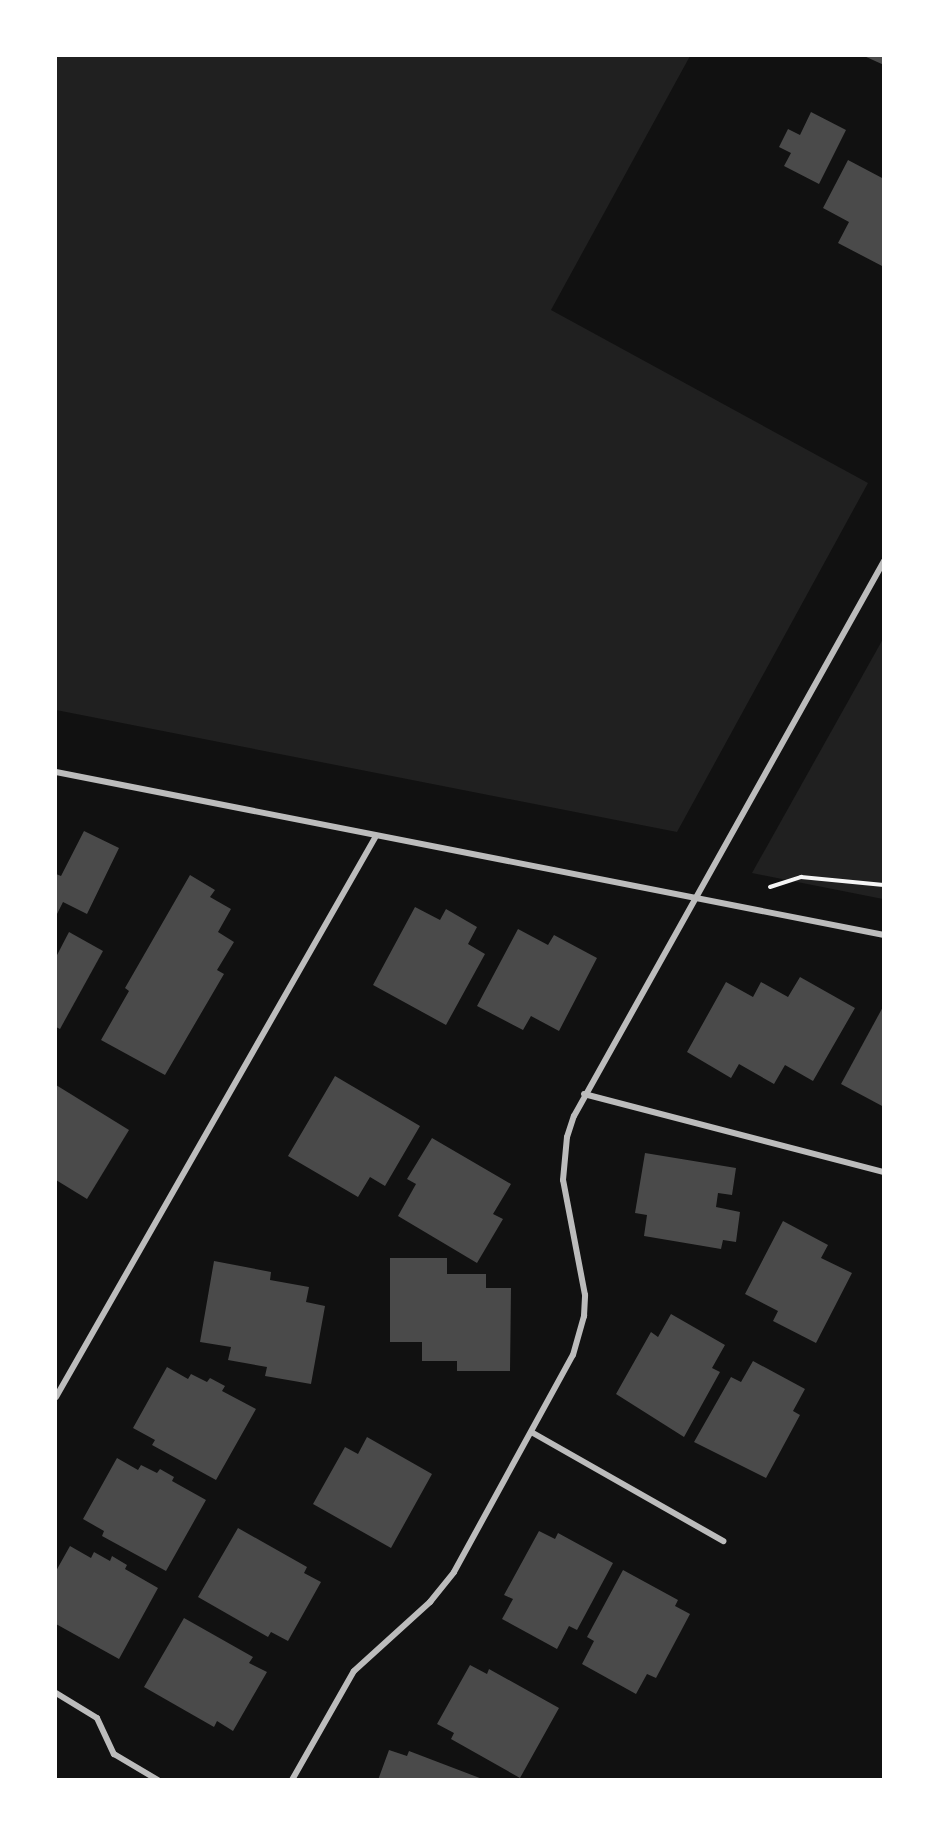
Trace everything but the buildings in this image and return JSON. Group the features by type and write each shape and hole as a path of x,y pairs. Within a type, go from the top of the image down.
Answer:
{"street":[{"path":"292,1779 354,1671 448,1580 533,1433 573,1355 584,1316 583,1274 563,1180 567,1137 584,1094 884,561"},
{"path":"56,772 884,935"},
{"path":"56,1397 376,836"},
{"path":"584,1094 884,1172"},
{"path":"533,1433 723,1541"},
{"path":"56,1693 97,1718 114,1754 158,1779"}],"path":[{"path":"720,901 801,877 884,885"}],"shaded area":[{"path":"56,56 690,56 551,310 868,483 677,832 56,710"},
{"path":"883,639 883,899 752,873"}]}
